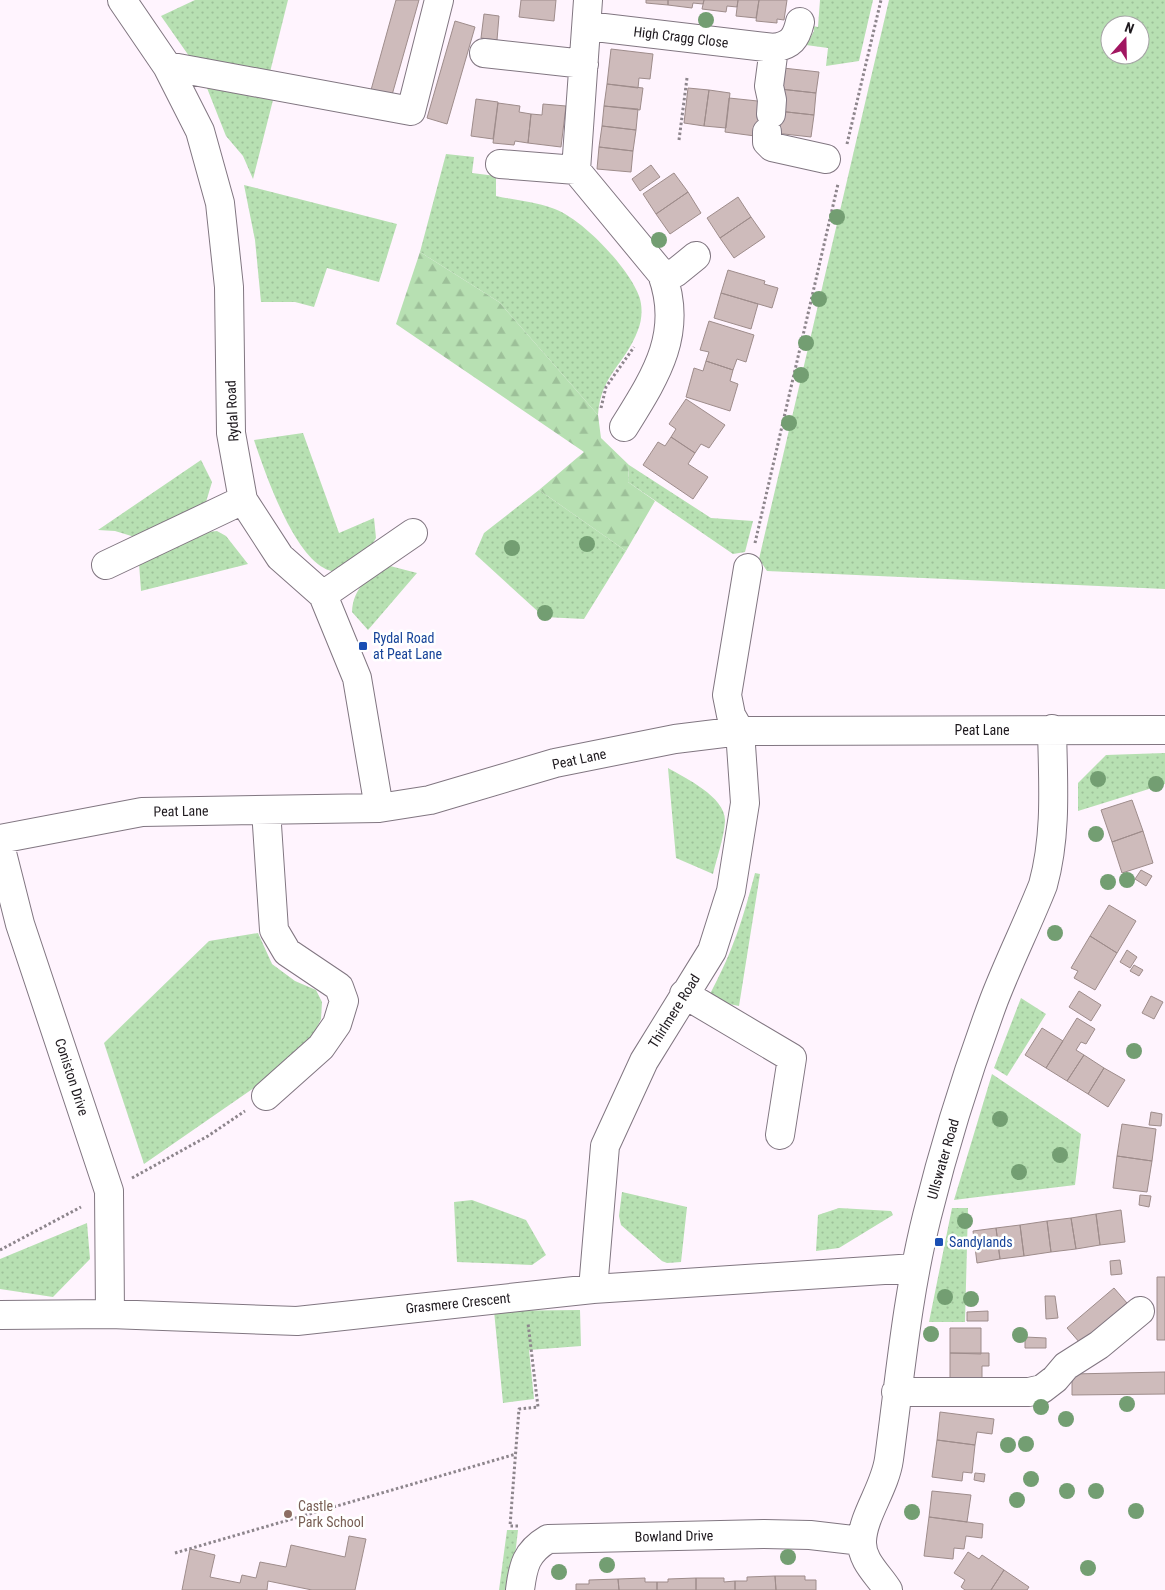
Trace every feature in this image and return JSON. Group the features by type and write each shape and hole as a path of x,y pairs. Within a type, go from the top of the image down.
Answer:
{"street":[{"name":"Rydal Road","path":"122,0 168,66 200,130 220,203 229,287 230,433 243,500 280,556 323,595 357,678 379,808"},
{"path":"168,66 411,111 439,0"},
{"name":"High Cragg Close","path":"576,170 588,13 774,48"},
{"path":"800,22 794,40 786,46 774,48 769,86 772,100 767,142 772,146 837,165"},
{"path":"484,53 584,64"},
{"path":"500,164 576,170 662,274 669,294 671,318 669,335 653,375 624,427"},
{"path":"662,274 675,273 696,256"},
{"path":"106,565 243,500"},
{"path":"323,595 413,533"},
{"path":"740,730 731,715 727,695 748,568"},
{"name":"Peat Lane","path":"0,839 142,812 379,808 430,800 555,764 675,739 740,730 1165,730"},
{"name":"Thirlmere Road","path":"593,1289 605,1146 644,1061 712,951 731,891 745,803 740,730"},
{"name":"Ullswater Road","path":"862,1541 868,1517 884,1482 915,1268 936,1181 976,1051 995,998 1043,885 1048,866 1053,822 1052,730"},
{"path":"266,810 274,930 287,952 314,972 339,987 344,1001 337,1024 322,1047 266,1096"},
{"name":"Coniston Drive","path":"0,845 20,924 109,1191 110,1314"},
{"path":"684,994 792,1058 780,1135"},
{"name":"Grasmere Crescent","path":"0,1315 110,1314 297,1321 593,1289 915,1268"},
{"path":"896,1392 1029,1392 1042,1389 1055,1379 1066,1366 1099,1345 1140,1311"},
{"name":"Bowland Drive","path":"520,1590 526,1561 535,1547 548,1539 764,1534 862,1541"},
{"path":"862,1541 871,1568 888,1590"}],"path":[{"path":"748,568 837,165 881,0"},
{"path":"680,140 687,78"},
{"path":"601,414 606,387 637,340"},
{"path":"523,1529 522,1526 510,1526 519,1409 538,1407 528,1320 530,1295"},
{"path":"175,1553 516,1454"}],"green space":[{"path":"195,0 288,0 270,72 189,56 161,16"},
{"path":"820,0 873,0 859,61 826,66 828,48 806,45 814,31 813,26 818,27"},
{"path":"889,0 1165,0 1165,589 767,571 759,559"},
{"path":"207,88 273,100 253,179 243,156 226,136"},
{"path":"446,154 474,157 472,173 496,176 496,196 552,208 564,213 590,232 603,245 615,258 634,285 641,304 639,326 633,342 604,389 598,415 499,302 420,252"},
{"path":"244,185 397,224 379,282 327,268 314,307 295,302 261,302 255,240"},
{"path":"420,252 499,302 598,415 601,438 629,465 628,482 655,501 626,551 539,490 584,452 396,324"},
{"path":"303,433 339,533 374,518 376,538 367,553 339,573 324,568 312,559 301,545 281,510 254,440"},
{"path":"201,460 212,482 206,502 192,512 138,538 115,531 98,530"},
{"path":"629,465 711,518 753,521 745,552 733,554 628,482"},
{"path":"539,490 626,551 584,619 544,617 475,554 484,533"},
{"path":"217,531 226,536 248,564 141,591 139,563 207,532"},
{"path":"390,566 417,573 368,630 352,612 355,596 363,583"},
{"path":"1165,753 1165,784 1078,811 1078,783 1106,755"},
{"path":"668,768 712,796 724,812 723,834 713,874 676,858"},
{"path":"755,873 760,874 739,1006 724,1003 710,994 737,935"},
{"path":"258,933 272,964 295,981 316,990 322,1002 321,1019 310,1042 267,1079 144,1164 104,1043 209,941"},
{"path":"1021,998 1046,1014 1007,1076 994,1068"},
{"path":"992,1074 1081,1134 1075,1185 954,1200"},
{"path":"622,1192 687,1207 681,1262 667,1263 662,1261 621,1225 619,1216"},
{"path":"472,1200 526,1220 546,1255 532,1265 457,1262 454,1202"},
{"path":"839,1208 891,1211 893,1215 839,1248 816,1251 818,1215"},
{"path":"952,1208 968,1208 965,1322 929,1322"},
{"path":"87,1223 90,1259 53,1297 0,1289 0,1259"},
{"path":"580,1310 581,1346 529,1350 534,1399 503,1403 494,1311"},
{"path":"507,1530 518,1530 511,1590 499,1590"}],"building":[{"path":"396,0 419,0 392,95 371,90"},
{"path":"521,0 556,0 554,21 519,17"},
{"path":"646,0 668,0 668,5 646,3"},
{"path":"668,0 704,0 703,4 693,3 692,8 668,5"},
{"path":"704,0 738,0 737,7 727,6 726,12 702,9"},
{"path":"738,0 759,0 756,18 736,16"},
{"path":"759,0 787,0 784,20 777,19 777,23 756,21"},
{"path":"484,14 499,16 497,40 481,38"},
{"path":"455,21 475,27 447,124 427,118"},
{"path":"611,49 653,54 650,79 639,78 638,88 607,84"},
{"path":"783,68 819,72 816,93 780,89"},
{"path":"607,84 643,88 640,110 604,106"},
{"path":"688,88 709,90 704,126 684,123"},
{"path":"780,89 816,93 814,115 778,111"},
{"path":"709,90 730,93 726,128 704,126"},
{"path":"729,98 767,102 755,136 725,132"},
{"path":"476,99 498,102 493,139 471,136"},
{"path":"498,103 520,106 519,112 531,114 528,143 515,141 514,145 493,143"},
{"path":"543,104 566,106 561,147 528,143 531,114 542,115"},
{"path":"604,106 638,109 636,130 602,126"},
{"path":"778,111 814,115 811,137 775,133"},
{"path":"602,126 636,130 633,151 599,147"},
{"path":"599,147 633,151 631,172 597,169"},
{"path":"651,165 660,177 640,191 632,179"},
{"path":"674,173 688,192 656,214 643,194"},
{"path":"688,192 701,213 670,234 656,214"},
{"path":"738,197 751,217 720,238 707,218"},
{"path":"751,217 765,237 734,258 720,238"},
{"path":"728,270 765,281 764,284 778,288 772,308 721,293"},
{"path":"721,293 758,304 751,329 714,318"},
{"path":"709,321 754,335 746,362 737,359 733,370 706,361 709,352 700,350"},
{"path":"706,361 733,370 730,381 738,384 730,411 686,397 694,368 703,371"},
{"path":"686,399 725,425 709,448 701,444 695,453 671,437 676,429 669,424"},
{"path":"671,437 695,453 688,464 708,477 693,499 643,465 658,442 665,446"},
{"path":"1132,800 1143,831 1112,842 1101,810"},
{"path":"1143,831 1153,863 1122,873 1112,842"},
{"path":"1141,870 1152,876 1146,886 1135,879"},
{"path":"1109,905 1136,921 1117,953 1090,936"},
{"path":"1090,936 1117,953 1095,990 1074,978 1078,971 1071,968"},
{"path":"1127,950 1137,957 1130,968 1120,962"},
{"path":"1134,965 1143,970 1139,976 1130,971"},
{"path":"1079,991 1101,1005 1091,1021 1069,1007"},
{"path":"1151,996 1163,1002 1154,1019 1142,1013"},
{"path":"1077,1018 1095,1029 1086,1044 1081,1042 1076,1050 1084,1055 1067,1081 1046,1068"},
{"path":"1042,1028 1063,1041 1046,1068 1025,1055"},
{"path":"1084,1055 1104,1068 1088,1094 1067,1081"},
{"path":"1104,1068 1125,1080 1108,1107 1088,1094"},
{"path":"1151,1112 1162,1114 1161,1126 1149,1125"},
{"path":"1122,1124 1156,1129 1152,1161 1117,1156"},
{"path":"1117,1156 1152,1161 1147,1192 1113,1188"},
{"path":"1140,1195 1151,1196 1149,1207 1139,1205"},
{"path":"1121,1210 1125,1242 1100,1245 1096,1214"},
{"path":"1096,1214 1100,1245 1076,1249 1071,1218"},
{"path":"1071,1218 1076,1249 1051,1252 1047,1221"},
{"path":"1047,1221 1051,1252 1024,1256 1020,1225"},
{"path":"1020,1225 1024,1256 1000,1259 996,1228"},
{"path":"996,1228 1000,1259 977,1263 973,1231"},
{"path":"1120,1260 1122,1274 1111,1275 1110,1261"},
{"path":"1157,1277 1165,1277 1165,1340 1157,1340"},
{"path":"1114,1288 1127,1303 1080,1343 1067,1328"},
{"path":"1045,1296 1055,1296 1058,1318 1046,1319"},
{"path":"988,1311 988,1321 967,1321 967,1312"},
{"path":"950,1328 981,1328 981,1354 950,1353"},
{"path":"1025,1337 1046,1338 1046,1348 1025,1348"},
{"path":"950,1353 989,1353 989,1366 982,1366 982,1379 950,1379"},
{"path":"1165,1372 1165,1394 1072,1395 1072,1374"},
{"path":"940,1412 994,1419 992,1434 977,1432 975,1445 937,1440"},
{"path":"937,1440 975,1445 972,1473 963,1472 962,1481 932,1477"},
{"path":"975,1473 985,1474 984,1482 974,1480"},
{"path":"932,1491 971,1495 967,1522 929,1517"},
{"path":"929,1517 983,1524 982,1538 966,1536 964,1549 954,1548 953,1559 924,1556"},
{"path":"349,1536 366,1539 355,1590 312,1590 268,1581 267,1590 182,1590 190,1549 215,1555 210,1577 240,1583 242,1575 256,1578 260,1562 286,1567 291,1545 345,1557"},
{"path":"968,1552 979,1559 982,1555 1004,1570 991,1590 965,1590 961,1587 965,1580 954,1573"},
{"path":"1004,1570 1029,1587 1027,1590 991,1590"},
{"path":"775,1576 805,1576 805,1580 816,1580 816,1590 776,1590"},
{"path":"775,1576 776,1590 735,1590 735,1581 747,1581 747,1577"},
{"path":"645,1578 645,1582 657,1582 657,1590 619,1590 618,1579"},
{"path":"696,1578 724,1578 724,1582 735,1581 735,1590 696,1590"},
{"path":"696,1578 696,1590 657,1590 657,1582 668,1582 668,1579"},
{"path":"618,1579 619,1590 576,1590 576,1584 589,1584 589,1580"}],"place":[{"name":"Rydal Road at Peat Lane","path":"363,646"},
{"name":"Sandylands","path":"939,1242"},
{"name":"Castle Park School","path":"288,1514"}]}
